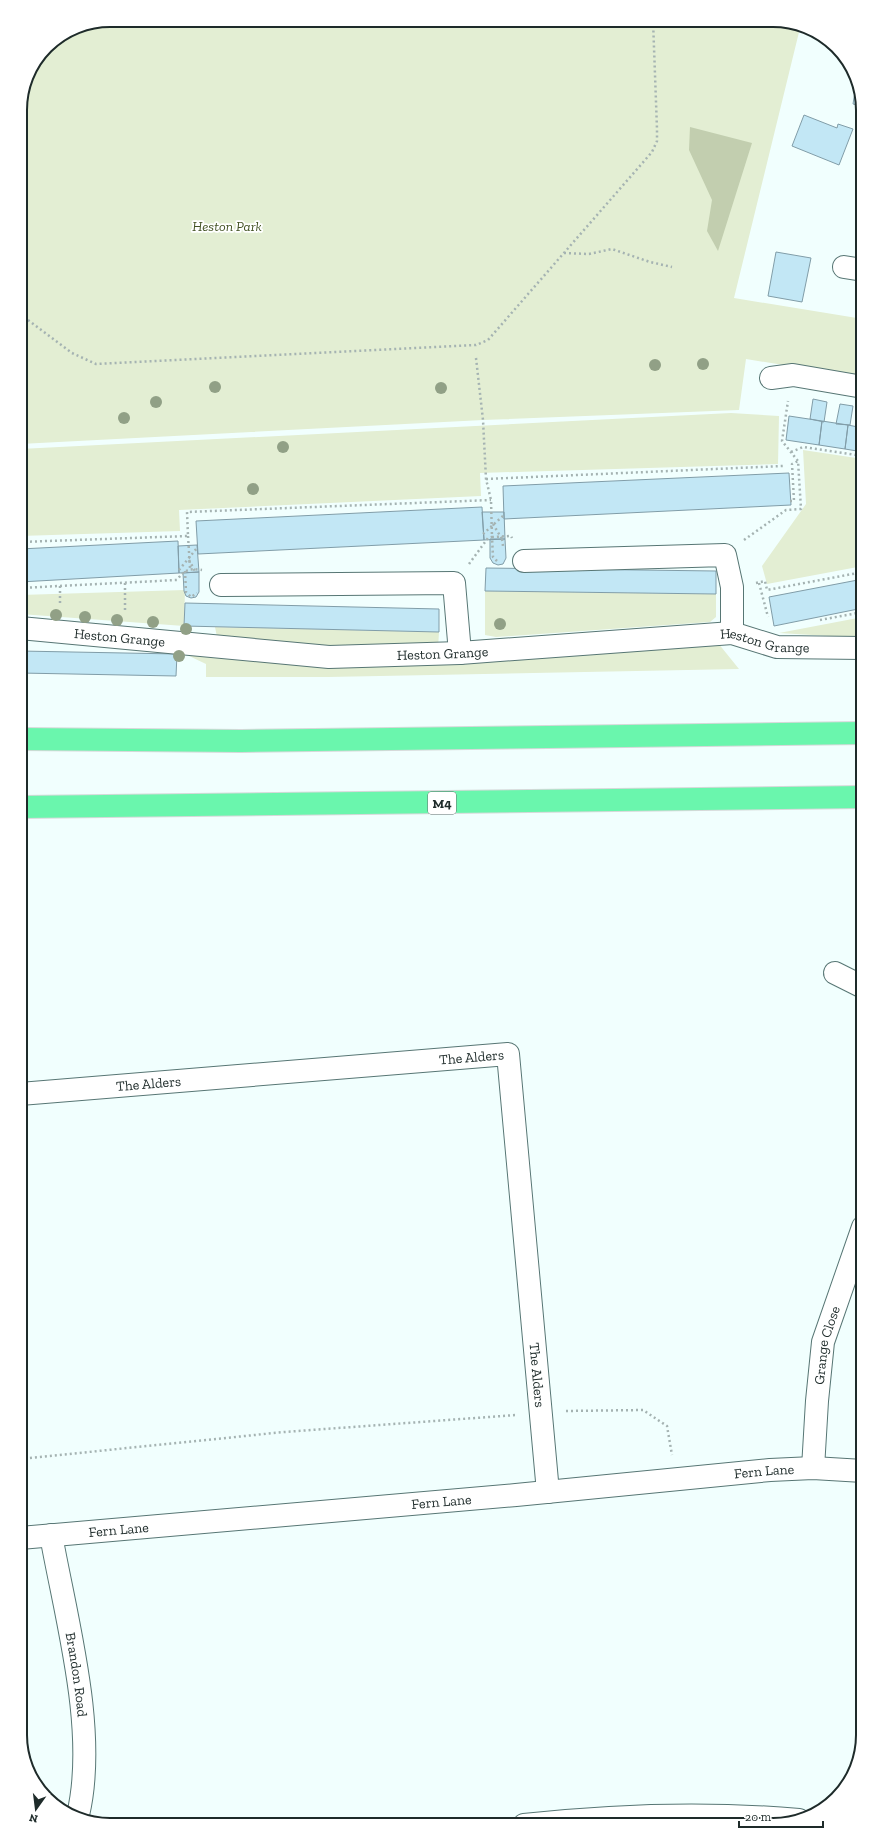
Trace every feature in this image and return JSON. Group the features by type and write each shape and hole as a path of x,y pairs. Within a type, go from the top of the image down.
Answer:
{"highway":[{"path":"27,739 241,741 856,733"},
{"name":"M4","path":"27,807 856,797"}],"street":[{"path":"782,376 856,385"},
{"path":"524,561 725,555 732,587 732,633"},
{"path":"222,585 454,583 460,653"},
{"name":"Heston Grange","path":"27,629 329,657 460,653 732,633 777,647 856,648"},
{"path":"835,973 856,984"},
{"name":"The Alders","path":"27,1093 508,1054 548,1492"},
{"name":"Grange Close","path":"813,1468 817,1401 824,1342 856,1248"},
{"name":"Fern Lane","path":"27,1537 548,1492 676,1478 813,1468 856,1471"},
{"name":"Brandon Road","path":"51,1535 83,1713 83,1776 78,1812"},
{"path":"614,1818 652,1816 757,1816 776,1818"}],"path":[{"path":"27,319 72,353 96,364 476,345 488,340 652,152 657,141 653,27"},
{"path":"564,253 588,254 612,249 650,262 672,267"},
{"path":"476,358 483,420 486,479 491,500 493,557 498,562 501,561"},
{"path":"725,555 786,510 801,509 798,461 782,441 782,376"},
{"path":"791,452 803,447 856,455"},
{"path":"790,501 794,501 792,464 798,461"},
{"path":"486,479 783,466"},
{"path":"190,568 187,512 491,500"},
{"path":"483,534 504,515"},
{"path":"493,524 502,539 503,552"},
{"path":"27,542 188,536"},
{"path":"454,583 488,538 511,536 524,561"},
{"path":"179,570 189,560 197,548"},
{"path":"189,560 196,573 197,579"},
{"path":"27,588 177,580 190,568 205,570 222,585"},
{"path":"185,571 186,592 189,596 194,596 197,592 197,586"},
{"path":"769,624 759,582 765,581 767,590 856,573"},
{"path":"27,1458 284,1432 583,1410 643,1410 667,1426 676,1478"}],"green space":[{"name":"Heston Park","path":"110,27 779,27 799,31 734,298 856,318 856,377 746,359 739,410 483,420 27,444 27,104 33,78 44,59 59,44 78,33"},
{"path":"690,127 752,143 718,251 707,231 712,200 689,150"},
{"path":"731,413 779,416 778,464 480,473 481,496 179,510 180,531 27,536 27,449"},
{"path":"803,450 856,458 856,567 767,584 762,566 806,504"},
{"path":"185,590 184,626 27,615 27,595"},
{"path":"485,591 716,594 716,617 710,622 496,637 485,635"},
{"path":"856,618 856,638 779,633"},
{"path":"215,627 439,632 438,649 350,650 218,642"},
{"path":"718,643 739,669 328,677 206,677 206,664 187,655 321,667 424,663"}],"building":[{"path":"854,96 856,105 853,104"},
{"path":"804,115 837,128 838,124 853,129 839,165 792,146"},
{"path":"776,252 811,258 802,302 768,296"},
{"path":"813,399 827,402 824,422 810,419"},
{"path":"840,404 853,406 850,425 836,424"},
{"path":"789,416 822,421 819,445 786,440"},
{"path":"822,421 848,425 845,449 819,445"},
{"path":"848,425 856,427 856,451 845,449"},
{"path":"789,473 791,505 504,519 503,486"},
{"path":"482,507 484,540 198,554 196,521"},
{"path":"482,512 504,512 505,539 484,540"},
{"path":"490,539 505,539 506,558 503,564 498,565 493,563 490,558"},
{"path":"178,541 179,573 27,582 27,549"},
{"path":"197,545 199,572 179,573 178,546"},
{"path":"486,568 716,571 716,594 485,591"},
{"path":"199,572 199,592 196,597 191,598 186,596 184,591 183,573"},
{"path":"856,580 856,609 774,626 769,597"},
{"path":"185,603 439,609 439,632 184,626"},
{"path":"27,651 177,654 176,676 27,673"}]}
